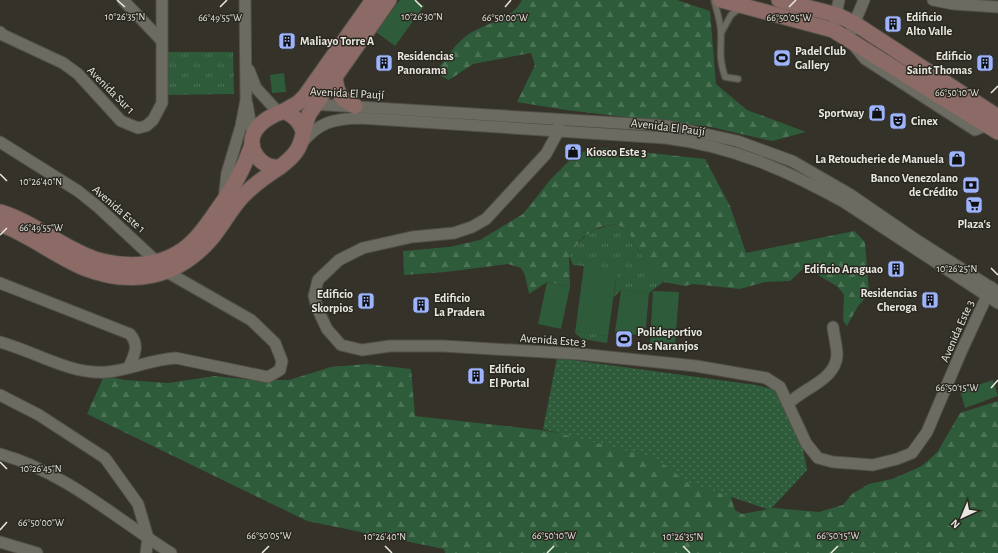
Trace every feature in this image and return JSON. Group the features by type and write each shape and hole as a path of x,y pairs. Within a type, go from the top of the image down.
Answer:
{"main road":[{"path":"0,212 94,259 120,264 146,264 171,256 192,243 224,202 240,174 258,128 281,112 298,103 373,0"},
{"path":"0,224 85,268 98,272 138,278 168,272 193,257 211,238 247,192 294,155 303,137 309,114 389,0"},
{"path":"721,0 833,30 994,125"},
{"path":"779,0 837,15 854,23 994,125"},
{"path":"335,75 338,94 344,101 355,106"},
{"path":"281,112 299,121 303,137"},
{"path":"252,141 254,153 262,162 271,167 280,167"}],"street":[{"path":"123,0 161,40"},
{"name":"Avenida Sur 1","path":"0,32 3,35 63,63 78,74 121,121 138,128 146,126 152,120 162,103 162,0"},
{"path":"246,0 246,100 252,141"},
{"path":"833,30 839,0"},
{"path":"848,38 864,0"},
{"path":"933,0 953,4 998,7"},
{"path":"246,60 256,88 281,112"},
{"path":"224,202 227,173 241,126 246,100"},
{"name":"Avenida El Paují","path":"298,103 355,106 559,125"},
{"name":"Avenida El Paují","path":"303,137 320,126 334,120 345,119 559,125 668,126 724,138 792,161 851,195 992,291 998,302"},
{"name":"Avenida Este 3","path":"559,125 546,154 486,219 472,227 454,233 412,237 363,248 339,260 318,280 314,296 327,330 341,345 362,350 390,346 443,346 580,354 696,366 766,378 780,387 806,443 818,458 833,462 873,465 897,459 912,453 927,432 992,291"},
{"name":"Avenida Este 1","path":"0,142 78,191 98,207 156,262"},
{"path":"0,342 72,367 91,371 107,372 164,358 176,358 268,377 280,370 282,361 275,343 251,320 168,272"},
{"path":"0,283 130,334 135,340 137,347 129,367"},
{"path":"788,404 794,397 828,375 834,366 837,356 833,327"},
{"path":"0,395 39,415 105,458 138,504 148,538 146,553"},
{"path":"0,454 38,467 77,488 171,553"},
{"path":"0,542 37,553"}],"lane":[{"path":"714,0 721,33 719,51 725,77 738,79"},
{"path":"721,33 730,15 743,6"}],"green space":[{"path":"400,0 415,0 424,6 395,46 376,32"},
{"path":"522,0 677,0 710,11 716,84 747,110 806,132 772,141 711,127 566,110 517,102 535,65 531,53 473,64 449,80 435,73 461,40 472,32 511,13"},
{"path":"165,52 233,52 234,94 165,95"},
{"path":"284,73 286,92 272,93 270,75"},
{"path":"605,148 705,159 730,206 746,253 854,231 865,242 869,294 858,306 847,326 843,321 844,295 838,287 805,267 790,281 765,282 740,289 693,284 685,286 663,282 634,245 629,232 617,224 600,227 583,237 569,255 570,287 547,282 529,294 525,275 521,268 508,264 446,272 404,275 403,251 449,247 480,240 523,214 551,179 574,156 588,150"},
{"path":"617,224 629,232 634,245 663,282 649,293 621,290 614,297 617,271 576,331 608,336 607,343 582,339 575,333 584,266 573,265 569,255 584,237 594,230"},
{"path":"585,266 617,271 608,336 576,331"},
{"path":"547,282 570,287 561,329 538,324"},
{"path":"621,290 649,293 645,336 615,332"},
{"path":"653,291 679,292 675,345 650,343"},
{"path":"557,358 756,385 776,390 803,449 807,470 770,510 687,482 655,458 543,429"},
{"path":"367,364 411,369 415,416 541,430 606,441 640,443 730,494 735,510 742,514 774,508 819,512 843,505 852,494 869,484 892,479 920,467 938,451 960,413 998,401 998,553 445,553 444,549 307,521 87,414 104,376 125,380 168,383 215,376 252,380 289,380 331,367"},
{"path":"993,380 998,396 965,408 960,391"}],"place":[{"name":"Edificio Alto Valle","path":"893,24"},
{"name":"Maliayo Torre A","path":"287,41"},
{"name":"Padel Club Gallery","path":"782,58"},
{"name":"Residencias Panorama","path":"384,63"},
{"name":"Edificio Saint Thomas","path":"985,63"},
{"name":"Sportway","path":"877,113"},
{"name":"Cinex","path":"898,121"},
{"name":"Kiosco Este 3","path":"573,152"},
{"name":"La Retoucherie de Manuela","path":"957,159"},
{"name":"Banco Venezolano de Crédito","path":"971,185"},
{"name":"Plaza's","path":"974,205"},
{"name":"Edificio Araguao","path":"896,269"},
{"name":"Residencias Cheroga","path":"930,300"},
{"name":"Edificio Skorpios","path":"366,301"},
{"name":"Edificio La Pradera","path":"421,305"},
{"name":"Polideportivo Los Naranjos","path":"624,339"},
{"name":"Edificio El Portal","path":"476,376"}]}
